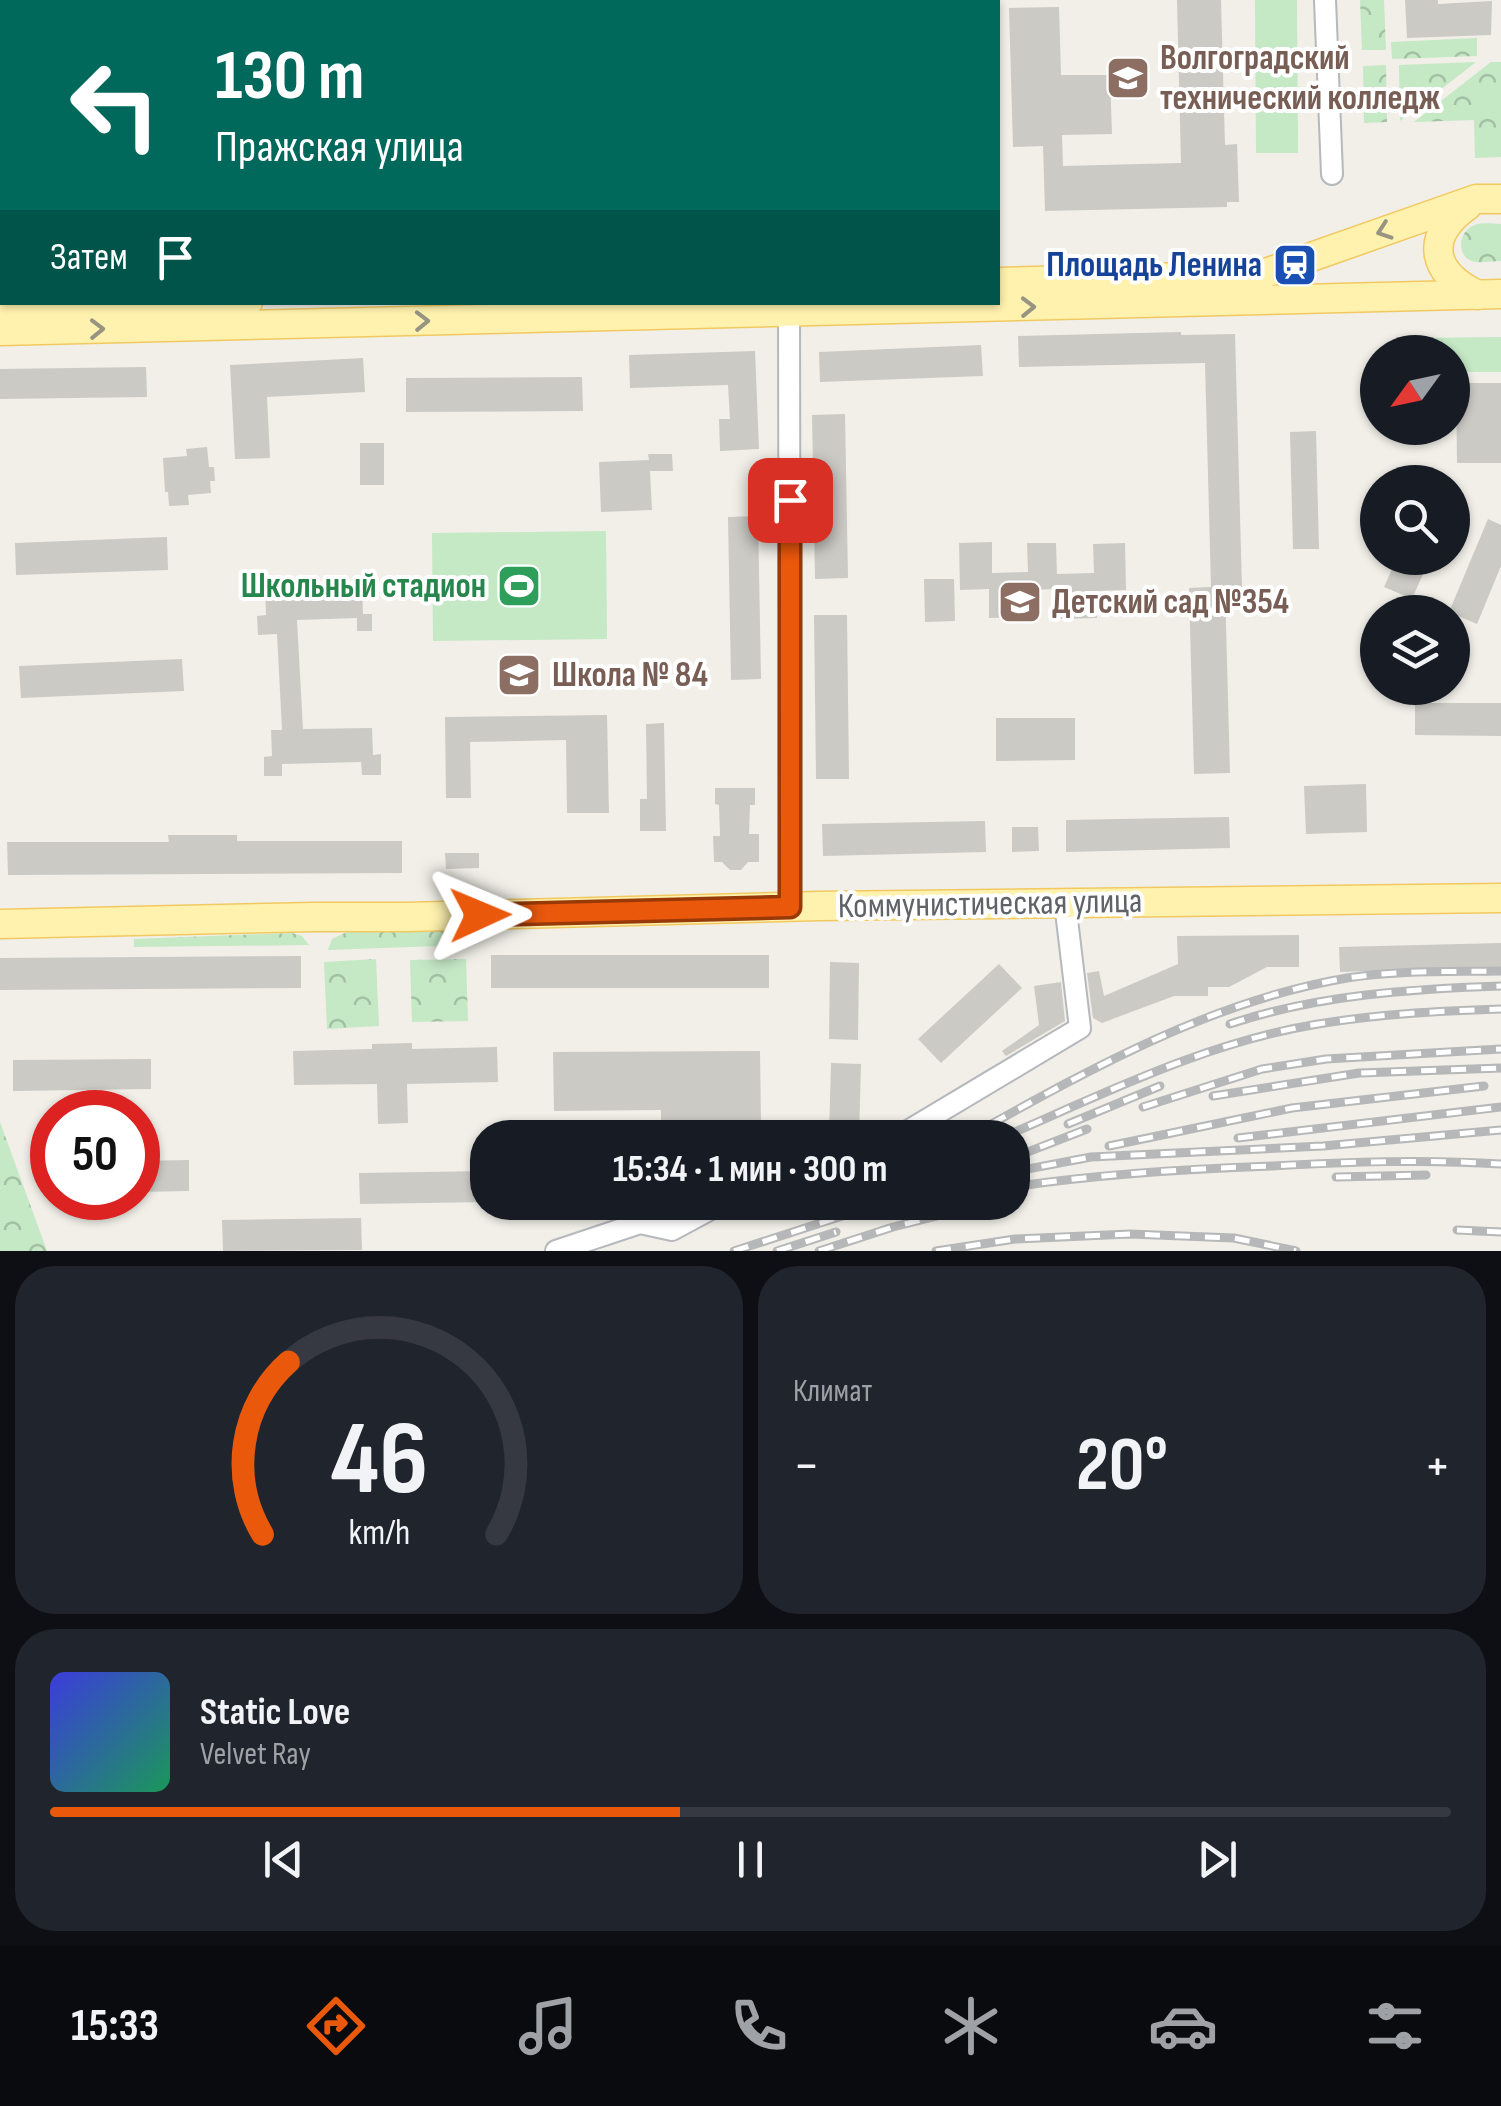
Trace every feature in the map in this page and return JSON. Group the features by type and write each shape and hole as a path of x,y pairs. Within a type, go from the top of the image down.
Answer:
{"main road":[{"path":"1000,299 1260,288 1489,199"},
{"path":"1489,199 1444,226 1438,254 1447,274 1459,286 1490,294"},
{"path":"1000,282 1490,294"},
{"path":"0,309 142,305"},
{"path":"0,331 860,305"},
{"name":"Коммунистическая улица","path":"0,924 790,907 1501,898"}],"street":[{"path":"1325,0 1332,174"},
{"path":"790,308 790,907"},
{"path":"926,1120 1080,1028 1066,903"},
{"path":"556,1251 640,1223 672,1230 691,1220"}],"green space":[{"path":"1255,0 1297,0 1298,153 1256,153"},
{"path":"1360,0 1384,0 1386,50 1362,50"},
{"path":"1477,38 1477,56 1392,59 1391,42"},
{"path":"1476,62 1400,121 1399,65"},
{"path":"1491,62 1501,62 1501,157 1475,158 1474,120 1414,122"},
{"path":"1386,65 1387,122 1364,123 1363,66"},
{"path":"1501,224 1501,261 1475,262 1464,255 1462,238 1469,228"},
{"path":"1470,337 1501,337 1501,372 1470,372"},
{"name":"Школьный стадион","path":"606,531 607,639 433,641 432,533"},
{"path":"448,930 460,934 465,945 328,950 332,939 347,932"},
{"path":"292,933 302,936 309,945 134,947 134,939"},
{"path":"376,959 379,1026 327,1029 324,962"},
{"path":"466,959 468,1021 412,1022 410,960"},
{"path":"0,1122 30,1204 30,1220 36,1220 47,1251 0,1251"}],"building":[{"name":"Волгоградский технический колледж","path":"1177,0 1221,0 1225,145 1237,144 1239,202 1227,202 1227,207 1045,211 1043,146 1013,147 1009,8 1059,7 1061,75 1110,75 1112,134 1062,135 1063,166 1181,163"},
{"path":"1405,0 1438,0 1438,4 1492,1 1491,35 1407,38"},
{"path":"1235,334 1242,587 1225,587 1230,773 1194,774 1189,588 1211,587 1205,363 1019,367 1018,336"},
{"path":"981,345 983,376 820,382 819,352"},
{"path":"755,351 759,449 720,451 719,419 730,419 728,385 630,388 629,355"},
{"path":"363,358 365,392 267,397 270,458 235,459 230,365"},
{"path":"146,367 147,397 0,399 0,369"},
{"path":"582,377 583,411 406,412 406,378"},
{"path":"1470,383 1501,383 1501,463 1457,463 1457,445 1470,445"},
{"path":"845,414 848,578 815,579 812,415"},
{"path":"1316,431 1319,549 1293,549 1290,432"},
{"path":"360,443 384,443 384,485 360,485"},
{"path":"207,447 209,467 214,467 211,493 188,495 189,505 169,506 163,458 187,456 186,449"},
{"path":"648,454 672,454 673,471 650,471 652,510 601,512 599,462 649,460"},
{"path":"758,516 761,679 731,680 728,517"},
{"path":"1488,519 1501,525 1501,566 1477,624 1470,621 1470,595 1456,595 1465,575 1470,575 1470,562"},
{"path":"167,537 168,570 16,575 15,543"},
{"path":"992,542 992,573 1028,572 1027,543 1056,543 1057,574 1094,573 1093,544 1125,543 1126,590 1096,591 1097,618 1061,619 1060,589 1022,590 1023,617 989,618 989,589 960,590 959,543"},
{"path":"1389,575 1423,575 1414,595 1384,587"},
{"path":"924,579 954,579 955,621 925,622"},
{"path":"362,584 363,614 372,614 372,631 357,631 357,618 297,620 303,729 372,728 373,755 381,754 381,775 362,775 361,762 282,764 282,776 264,776 264,757 272,756 271,730 282,730 277,634 258,635 257,616 266,615 265,586"},
{"path":"814,615 847,615 849,779 816,779"},
{"path":"182,659 184,691 21,698 19,666"},
{"path":"1501,703 1501,736 1415,735 1415,705"},
{"name":"Школа № 84","path":"607,715 609,813 567,813 566,740 470,742 471,798 446,798 445,717"},
{"path":"996,718 1075,718 1075,760 996,761"},
{"path":"664,723 666,831 640,831 640,799 647,799 646,724"},
{"path":"1366,784 1367,832 1306,834 1304,786"},
{"path":"715,788 755,788 749,834 759,834 759,862 730,870 722,862 714,862 713,836 720,836"},
{"path":"1229,817 1230,848 1066,852 1066,820"},
{"path":"985,821 986,852 823,856 822,824"},
{"path":"1012,827 1038,827 1039,851 1012,852"},
{"path":"168,835 237,835 237,841 402,841 402,873 8,875 7,842 169,842"},
{"path":"445,853 479,853 479,868 446,869"},
{"path":"1299,935 1299,967 1267,967 1229,987 1208,987 1208,996 1174,996 1102,1023 1093,1018 1087,973 1099,971 1104,996 1178,964 1177,936"},
{"path":"1501,943 1501,967 1340,972 1339,947"},
{"path":"491,955 769,955 769,988 491,988"},
{"path":"301,956 301,988 0,990 0,958"},
{"path":"830,962 859,963 858,1040 829,1039"},
{"path":"999,964 1022,988 941,1063 918,1039"},
{"path":"1061,982 1065,1021 1006,1056 1002,1051 1039,1025 1034,986"},
{"path":"412,1043 412,1049 497,1047 498,1082 407,1084 408,1123 378,1124 377,1084 294,1085 293,1051 372,1049 372,1044"},
{"path":"760,1051 761,1120 661,1120 661,1110 554,1111 553,1052"},
{"path":"151,1059 151,1089 13,1091 13,1060"},
{"path":"831,1063 861,1064 859,1120 829,1120"},
{"path":"189,1160 189,1191 160,1192 160,1161"},
{"path":"470,1171 470,1202 360,1204 359,1173"},
{"path":"361,1218 362,1250 223,1251 222,1220"}],"railway":[{"path":"999,1120 1150,1041 1247,1003 1366,975 1501,971"},
{"path":"1230,1024 1330,1000 1501,986"},
{"path":"1030,1125 1156,1071 1277,1032 1363,1018 1501,1009"},
{"path":"1143,1107 1262,1069 1326,1059 1501,1049"},
{"path":"1213,1096 1359,1073 1501,1068"},
{"path":"1068,1124 1160,1086"},
{"path":"1109,1146 1292,1108 1484,1086"},
{"path":"1238,1138 1501,1107"},
{"path":"1030,1151 1087,1129"},
{"path":"1030,1169 1091,1157 1323,1146 1501,1130"},
{"path":"1030,1185 1206,1169 1386,1162 1501,1164"},
{"path":"1336,1177 1426,1175"},
{"path":"734,1251 830,1220"},
{"path":"819,1251 921,1220"},
{"path":"1457,1230 1501,1232"},
{"path":"777,1251 836,1232"},
{"path":"936,1251 1015,1239 1130,1234 1234,1238 1296,1251"}],"place":[{"name":"Волгоградский технический колледж","path":"1128,78"},
{"name":"Площадь Ленина","path":"1295,265"},
{"name":"Школьный стадион","path":"519,586"},
{"name":"Детский сад №354","path":"1020,602"},
{"name":"Школа № 84","path":"519,675"}],"route":[{"path":"480,915 790,907 790,500"}]}
